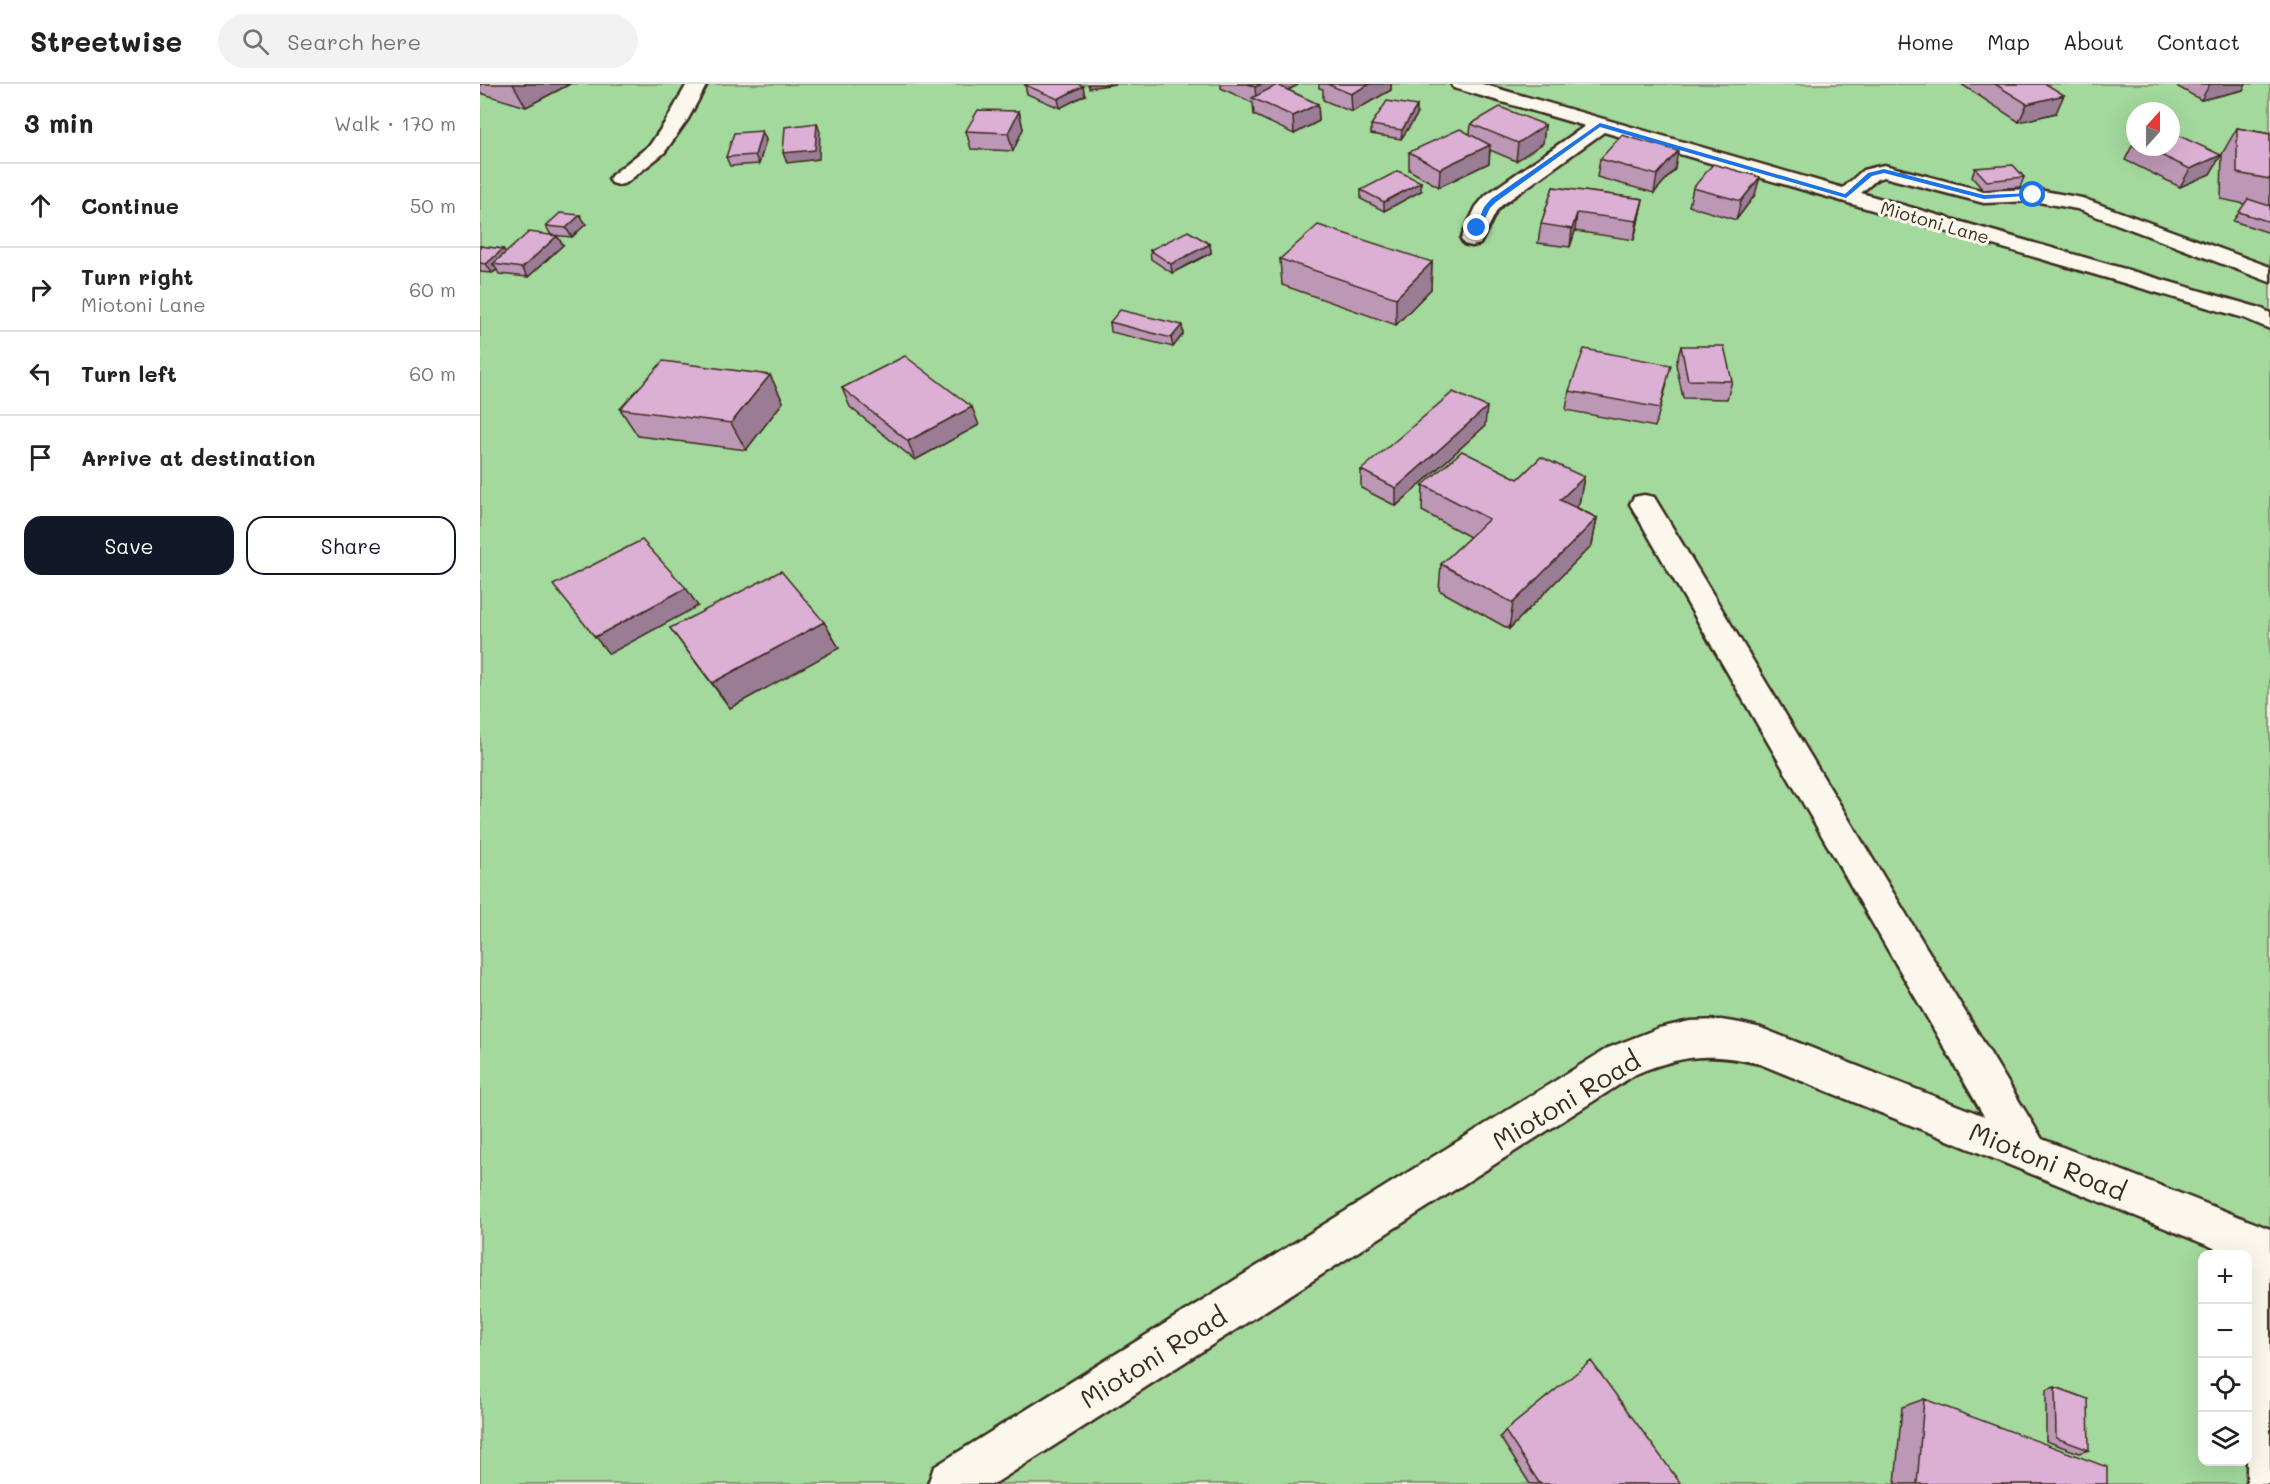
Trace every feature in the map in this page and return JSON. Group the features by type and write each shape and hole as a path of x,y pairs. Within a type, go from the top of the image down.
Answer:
{"street":[{"path":"620,179 657,149 678,119 697,84"},
{"name":"Miotoni Lane","path":"1467,85 2252,313 2270,322"},
{"path":"1472,238 1484,213 1494,200 1600,125"},
{"path":"1846,196 1870,174 1884,171 1984,197 2033,195 2059,199 2109,213 2270,274"},
{"path":"1644,504 2027,1152"},
{"name":"Miotoni Road","path":"951,1484 1622,1062 1666,1043 1705,1036 1732,1038 1761,1046 2262,1247"},
{"path":"2262,1247 2270,1484"}],"green space":[{"path":"480,84 2270,84 2270,1484 480,1484"}],"building":[{"path":"1078,84 1083,86 1058,99 1025,85"},
{"path":"1327,84 1370,84 1351,94"},
{"path":"1995,84 2046,84 2064,95 2027,104"},
{"path":"1277,85 1318,104 1293,116 1252,98"},
{"path":"1387,101 1417,106 1402,130 1371,125"},
{"path":"1500,107 1545,125 1518,143 1471,124"},
{"path":"978,110 1019,111 1008,133 966,131"},
{"path":"817,123 815,150 783,153 785,127"},
{"path":"2237,128 2270,134 2270,179 2237,173"},
{"path":"1460,129 1490,145 1440,169 1409,152"},
{"path":"762,131 755,155 726,157 734,133"},
{"path":"1622,135 1678,151 1657,175 1600,159"},
{"path":"2180,136 2221,155 2190,169 2163,156 2180,156"},
{"path":"1713,164 1760,177 1741,201 1693,188"},
{"path":"2013,165 2024,177 1987,181 1975,168"},
{"path":"1398,171 1421,182 1384,202 1361,190"},
{"path":"1553,187 1643,199 1637,221 1577,213 1572,229 1541,224"},
{"path":"2248,199 2270,206 2270,222 2239,212"},
{"path":"560,213 580,215 566,228 546,226"},
{"path":"1318,225 1432,262 1396,298 1280,259"},
{"path":"1188,231 1210,244 1171,264 1150,250"},
{"path":"529,232 557,236 522,268 493,264"},
{"path":"480,246 503,249 486,264 480,263"},
{"path":"1120,310 1182,325 1171,338 1110,322"},
{"path":"1681,346 1724,346 1732,381 1688,380"},
{"path":"1584,349 1671,365 1660,408 1569,391"},
{"path":"905,356 972,407 908,441 842,388"},
{"path":"663,361 770,375 731,423 620,409"},
{"path":"1453,392 1487,407 1396,488 1361,470"},
{"path":"1462,451 1518,479 1541,457 1584,477 1560,500 1597,518 1513,603 1441,564 1489,519 1423,485"},
{"path":"642,540 686,588 595,637 553,585"},
{"path":"781,571 824,622 712,683 670,628"},
{"path":"1591,1361 1681,1484 1540,1484 1505,1431"},
{"path":"2055,1387 2088,1399 2089,1450 2056,1438"},
{"path":"1924,1399 2107,1467 2107,1484 1917,1484"}],"route":[{"path":"1477,228 1487,207 1494,200 1600,125 1846,196 1876,171 1896,173 1984,197 2033,195"}]}
